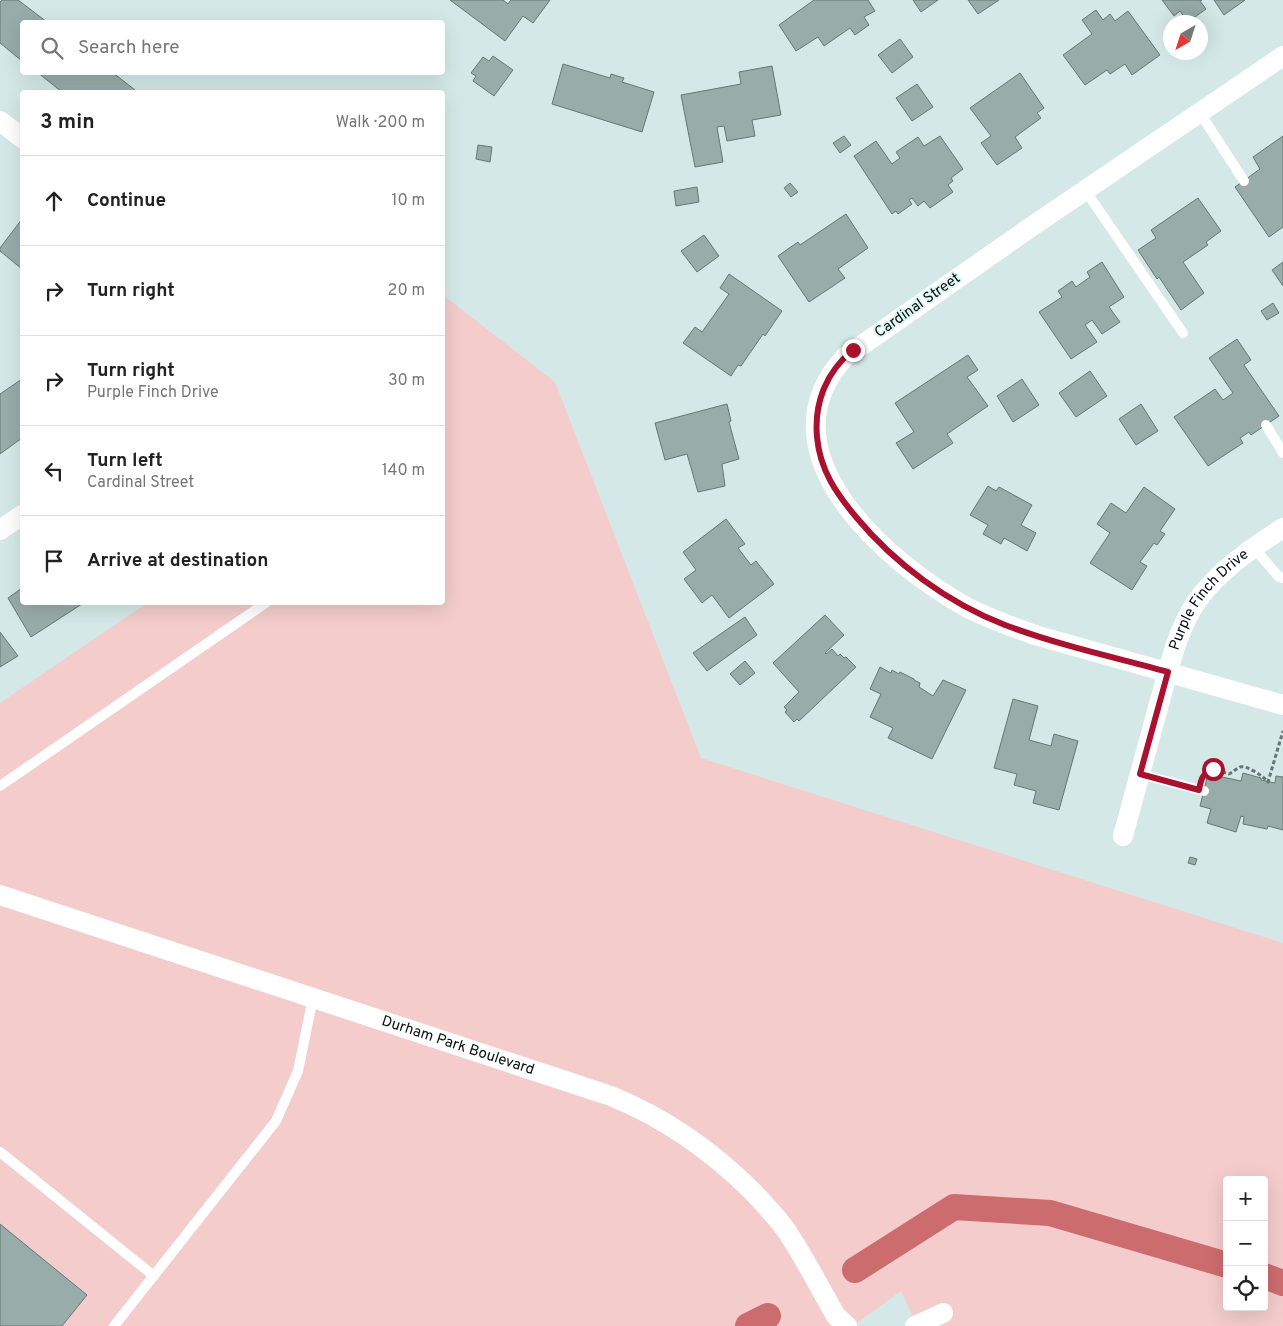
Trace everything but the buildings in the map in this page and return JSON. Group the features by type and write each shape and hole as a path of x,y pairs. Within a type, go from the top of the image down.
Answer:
{"street":[{"name":"Cardinal Street","path":"1283,56 1085,190 845,357 827,381 820,399 816,429 824,469 833,487 862,525 903,564 935,588 968,608 1004,625 1074,647 1283,705"},
{"path":"0,121 20,136"},
{"path":"0,530 20,516"},
{"name":"Purple Finch Drive","path":"1123,836 1168,672 1181,631 1196,602 1210,585 1254,548 1283,528"},
{"name":"Durham Park Boulevard","path":"0,895 632,1104 677,1129 729,1169 776,1217 788,1232 840,1323"},
{"path":"915,1326 943,1313"}],"lane":[{"path":"1200,113 1244,181"},
{"path":"1085,190 1183,333"},
{"path":"1266,425 1283,452"},
{"path":"1254,548 1279,577 1283,578"},
{"path":"0,786 263,605"},
{"path":"1140,774 1201,790"},
{"path":"114,1326 276,1121 298,1072 313,998"},
{"path":"0,1152 154,1276"}],"path":[{"path":"1201,790 1202,776 1213,769 1229,774 1238,768 1244,767 1265,778 1268,782 1283,732"}],"shaded area":[{"path":"445,297 555,382 701,758 1283,943 1283,1326 917,1326 901,1291 853,1326 0,1326 0,703 144,605 445,605"}],"waterway":[{"path":"855,1270 954,1207 1050,1213 1223,1264"},
{"path":"1268,1277 1283,1283"},
{"path":"748,1326 768,1316"}],"route":[{"path":"853,350 838,364 827,381 820,399 816,429 821,459 828,478 862,525 903,564 935,588 968,608 1004,625 1066,645 1168,672 1140,774 1199,790 1204,773 1213,769"}]}
